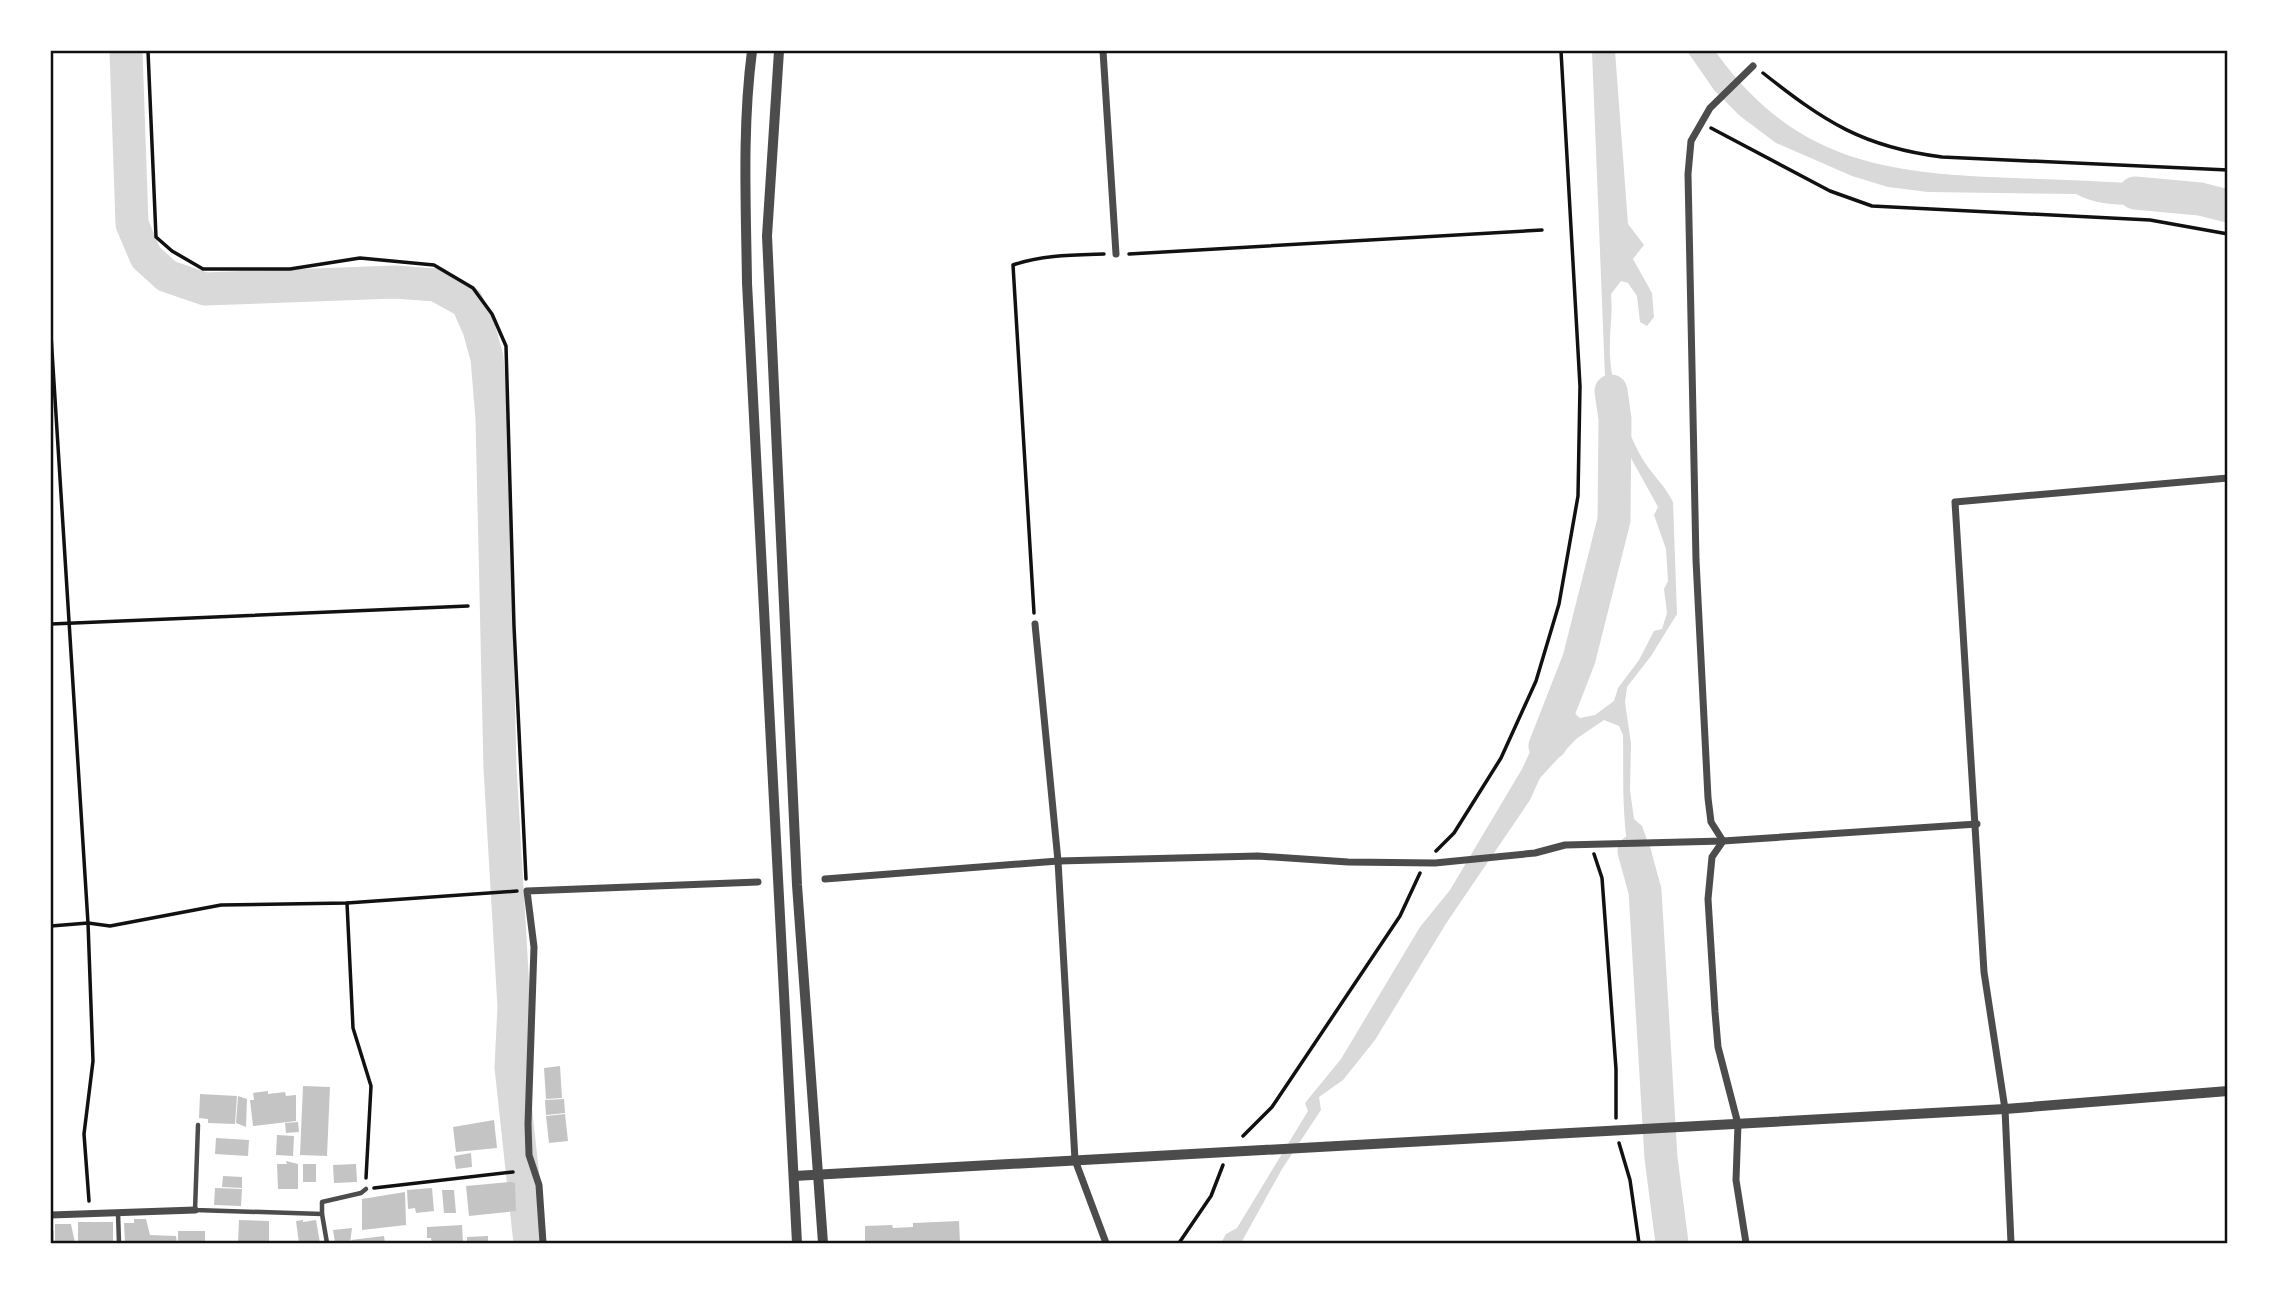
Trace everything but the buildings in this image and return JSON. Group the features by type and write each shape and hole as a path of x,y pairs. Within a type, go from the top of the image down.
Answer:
{"street":[{"path":"752,51 746,144 747,284 797,1243"},
{"path":"779,51 767,236 797,885 823,1243"},
{"path":"1103,51 1116,254"},
{"path":"1723,841 1711,822 1708,798 1696,560 1688,174 1691,141 1710,108 1754,66"},
{"path":"2011,1243 2005,1109 1984,972 1977,824 1955,502 2228,478"},
{"path":"1035,624 1058,861 1075,1160 1094,1219 1106,1243"},
{"path":"825,879 1058,861 1258,856 1435,863 1527,853 1565,845 1723,841 1977,824"},
{"path":"1723,841 1712,857 1708,899 1718,1047 1738,1124 1737,1180 1746,1243"},
{"path":"542,1243 539,1185 529,1155 527,1124 534,947 527,891 758,882"},
{"path":"794,1176 2005,1109 2228,1091"},
{"path":"51,1215 195,1210"}],"lane":[{"path":"198,1125 195,1210 322,1213"},
{"path":"327,1243 322,1202 361,1193 366,1189"},
{"path":"118,1213 119,1243"},
{"path":"51,1231 51,1243"}],"path":[{"path":"51,926 88,923 110,926 221,905 347,903 527,891 514,626 506,346 492,314 473,288 434,265 360,258 290,269 203,269 172,251 156,237 148,51"},
{"path":"1179,1243 1211,1196 1228,1152 1272,1107 1393,927 1417,885 1423,863 1454,833 1501,758 1536,681 1559,604 1578,496 1580,386 1561,51"},
{"path":"1754,66 1839,128 1898,151 1942,157 2228,170"},
{"path":"1702,122 1809,181 1872,206 2150,219 2228,234"},
{"path":"1035,624 1013,265 1062,256 1542,230"},
{"path":"51,335 88,923 93,1061 84,1135 90,1213"},
{"path":"51,624 467,606"},
{"path":"1596,846 1602,878 1616,1069 1616,1131 1630,1180 1639,1243"},
{"path":"347,903 353,1028 371,1086 366,1189 513,1172"}],"shaded area":[{"path":"1592,51 1615,51 1628,224 1644,245 1633,259 1652,293 1654,317 1647,326 1640,322 1637,296 1628,283 1621,281 1611,294 1610,354 1613,380 1620,407 1636,446 1673,502 1677,614 1651,656 1627,687 1625,702 1631,744 1630,790 1634,819 1642,826 1651,851 1646,882 1650,898 1640,886 1632,868 1628,846 1623,735 1619,726 1604,720 1576,739 1540,778 1530,800 1447,922 1375,1040 1343,1080 1319,1097 1321,1110 1282,1169 1241,1243 1221,1243 1226,1234 1237,1228 1308,1111 1305,1103 1341,1059 1420,927 1450,890 1522,769 1550,709 1573,712 1580,718 1595,715 1614,701 1618,688 1639,660 1654,631 1662,629 1667,613 1664,589 1668,581 1666,549 1654,515 1658,507 1621,440 1607,427"},
{"path":"1687,51 1715,51 1748,91 1783,122 1820,144 1859,159 1944,174 2217,187 2165,200 2128,205 2092,201 2076,194 1928,192 1888,187 1852,176 1776,143 1740,116 1714,90"}],"waterway":[{"path":"126,51 132,224 146,257 167,276 205,289 395,282 436,285 467,302 479,329 487,358 492,419 500,768 514,1007 511,1067 530,1243"},
{"path":"2135,193 2200,199 2228,206"},
{"path":"1551,743 1545,746 1579,659 1614,520 1615,419 1611,391"},
{"path":"1634,851 1645,891 1661,1158 1672,1243"}]}
